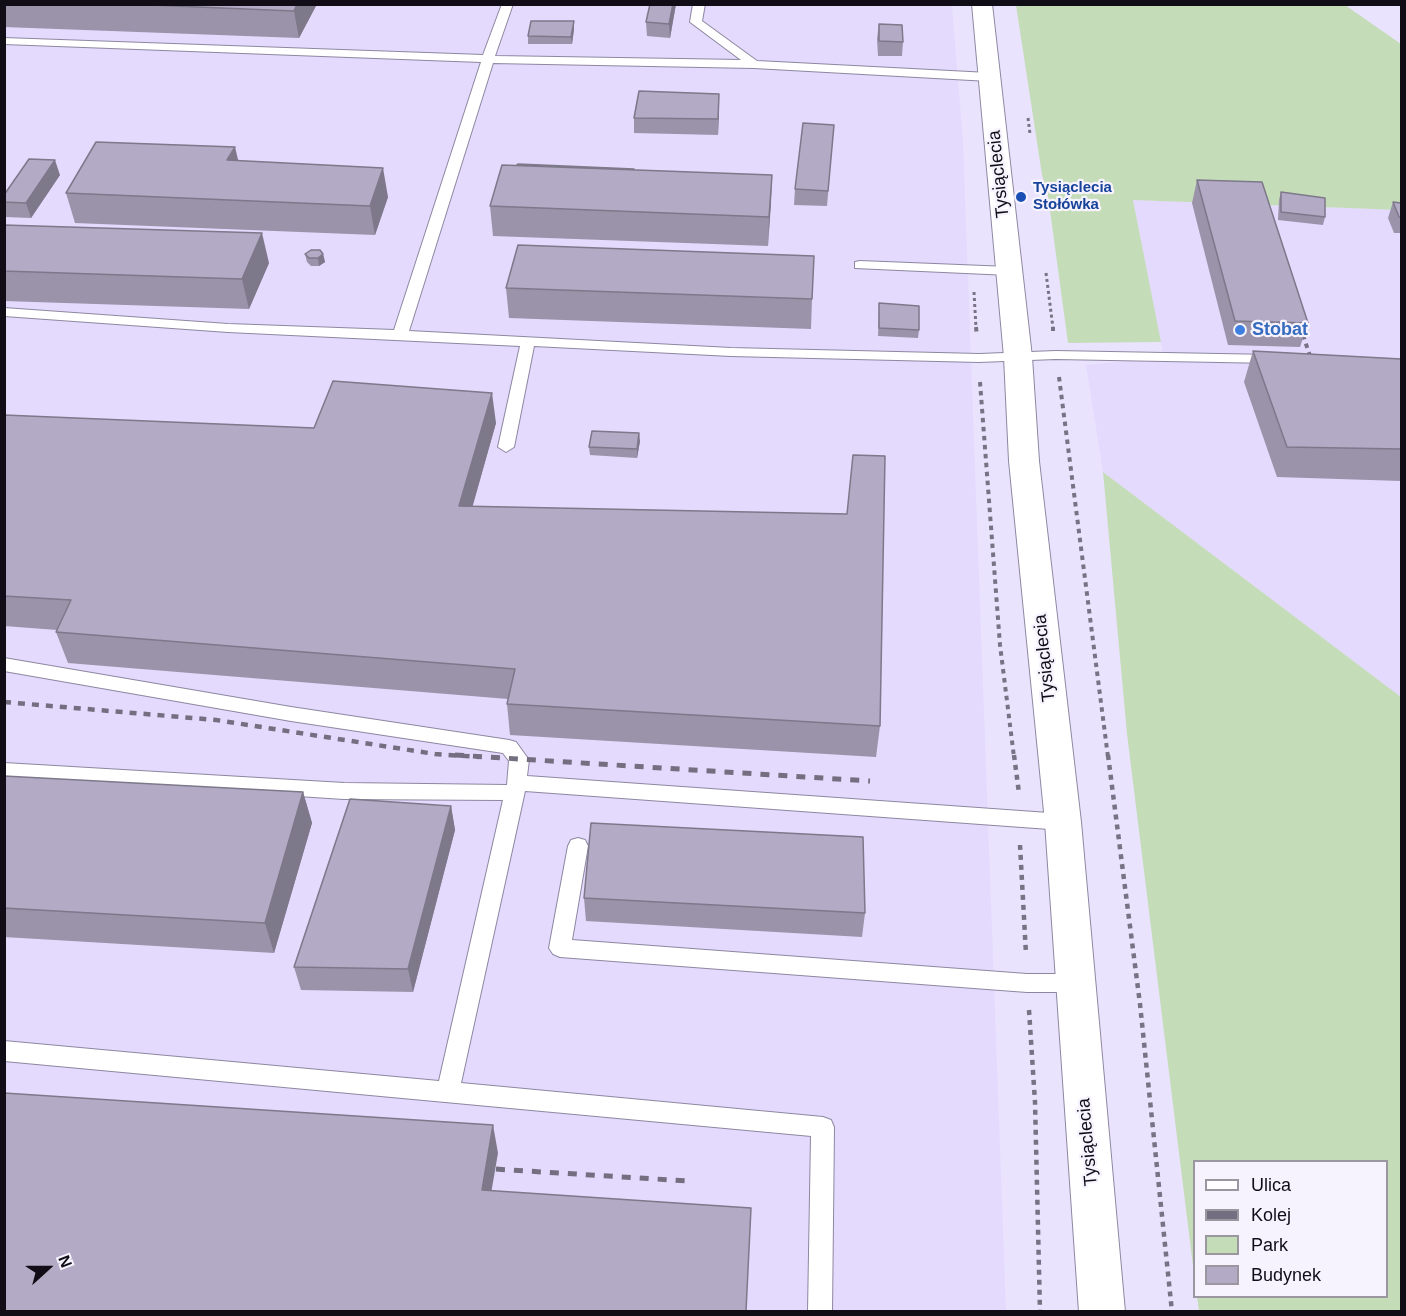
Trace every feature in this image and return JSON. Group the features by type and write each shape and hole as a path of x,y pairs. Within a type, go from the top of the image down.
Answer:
{"street":[{"name":"Tysiąclecia","path":"982,4 1018,357 1024,461 1063,822 1102,1311"}],"lane":[{"path":"400,335 488,59 508,4"},
{"path":"699,4 696,22 754,64"},
{"path":"4,41 488,59 754,64 989,77"},
{"path":"860,265 1009,271"},
{"path":"4,312 228,328 731,352 1311,360"},
{"path":"506,447 528,342"},
{"path":"4,664 291,714 509,747 519,760 516,788 448,1092"},
{"path":"4,770 344,791 516,788 1063,822"},
{"path":"578,846 560,948 1027,983 1076,983"},
{"path":"4,1051 823,1127 820,1311"}],"path":[{"path":"973,282 977,337"},
{"path":"1300,327 1311,360"},
{"path":"980,370 1000,645 1018,791"},
{"path":"1058,372 1140,1004 1172,1311"},
{"path":"1020,842 1035,1102 1040,1311"}],"shaded area":[{"path":"5,5 952,5 963,142 1006,1311 5,1312"},
{"path":"1133,200 1401,210 1401,697 1103,472 1086,365 1164,358"}],"green space":[{"path":"1016,5 1345,5 1401,44 1401,210 1133,200 1161,342 1068,343 1048,196 1042,175"},
{"path":"1103,472 1401,697 1401,1311 1199,1311 1197,1298 1388,1298 1388,1160 1193,1160 1193,1266 1127,734"}],"building":[{"path":"126,4 297,4 294,11"},
{"path":"650,4 673,4 669,24 646,22"},
{"path":"531,21 574,21 571,37 528,36"},
{"path":"879,24 902,25 903,42 879,41"},
{"path":"639,91 719,94 718,119 634,118"},
{"path":"803,123 834,125 828,191 795,189"},
{"path":"96,142 235,147 227,160 383,168 370,206 66,193"},
{"path":"29,159 55,160 26,203 4,202 4,195"},
{"path":"518,164 634,169 517,165"},
{"path":"502,165 772,175 769,217 490,206"},
{"path":"1197,180 1262,182 1308,323 1235,321"},
{"path":"1281,192 1325,198 1325,217 1281,212"},
{"path":"1393,202 1401,203 1401,217 1399,217"},
{"path":"4,225 262,233 242,279 4,271"},
{"path":"518,245 814,256 812,299 506,288"},
{"path":"311,250 320,250 323,254 318,258 309,258 305,254"},
{"path":"879,303 919,306 919,330 879,328"},
{"path":"1253,351 1401,359 1401,449 1287,447"},
{"path":"333,381 492,393 459,506 847,514 853,455 885,456 880,726 507,704 515,669 56,632 71,600 4,596 4,415 314,428"},
{"path":"592,431 639,433 637,449 589,447"},
{"path":"4,776 303,792 265,923 4,908"},
{"path":"350,799 451,806 408,969 294,967"},
{"path":"591,823 863,837 865,913 584,898"},
{"path":"4,1093 493,1125 482,1190 751,1208 746,1311 4,1311"}],"railway":[{"path":"4,702 216,720 435,754 479,757"},
{"path":"455,755 870,781"},
{"path":"478,1168 688,1181"}],"place":[{"name":"Tysiąclecia Stołówka","path":"1021,197"},
{"name":"Stobat","path":"1240,330"}]}
